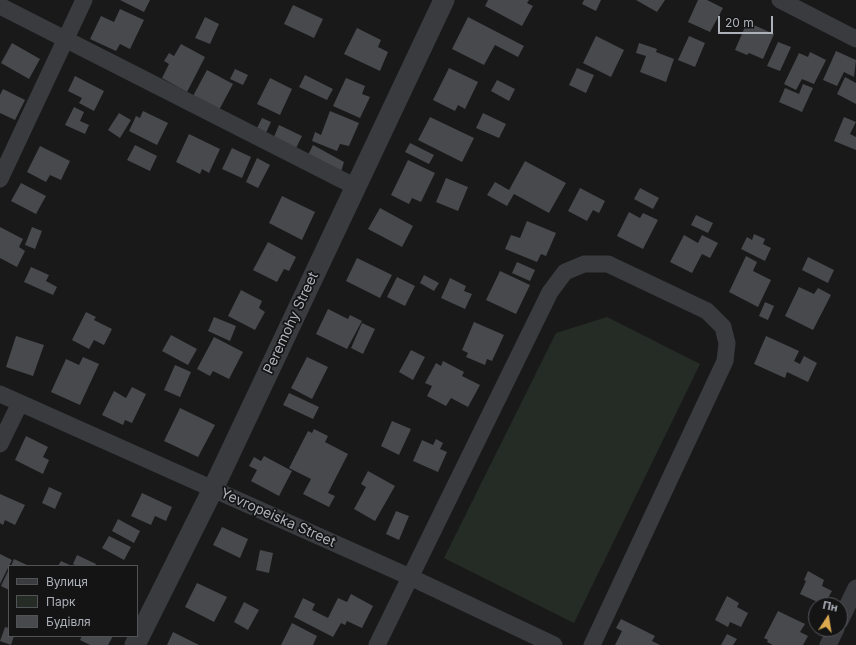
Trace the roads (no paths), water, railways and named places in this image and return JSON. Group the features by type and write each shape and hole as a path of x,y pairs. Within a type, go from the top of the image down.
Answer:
{"street":[{"path":"0,179 84,0"},
{"name":"Peremohy Street","path":"135,645 213,489 444,0"},
{"path":"780,0 856,39"},
{"path":"0,6 356,187"},
{"path":"377,645 550,292 565,272 584,264 608,264 707,311 723,327 727,343 725,361 592,645"},
{"name":"Yevropeiska Street","path":"0,394 410,577 554,645"},
{"path":"0,444 20,403"},
{"path":"848,604 856,588"}]}
